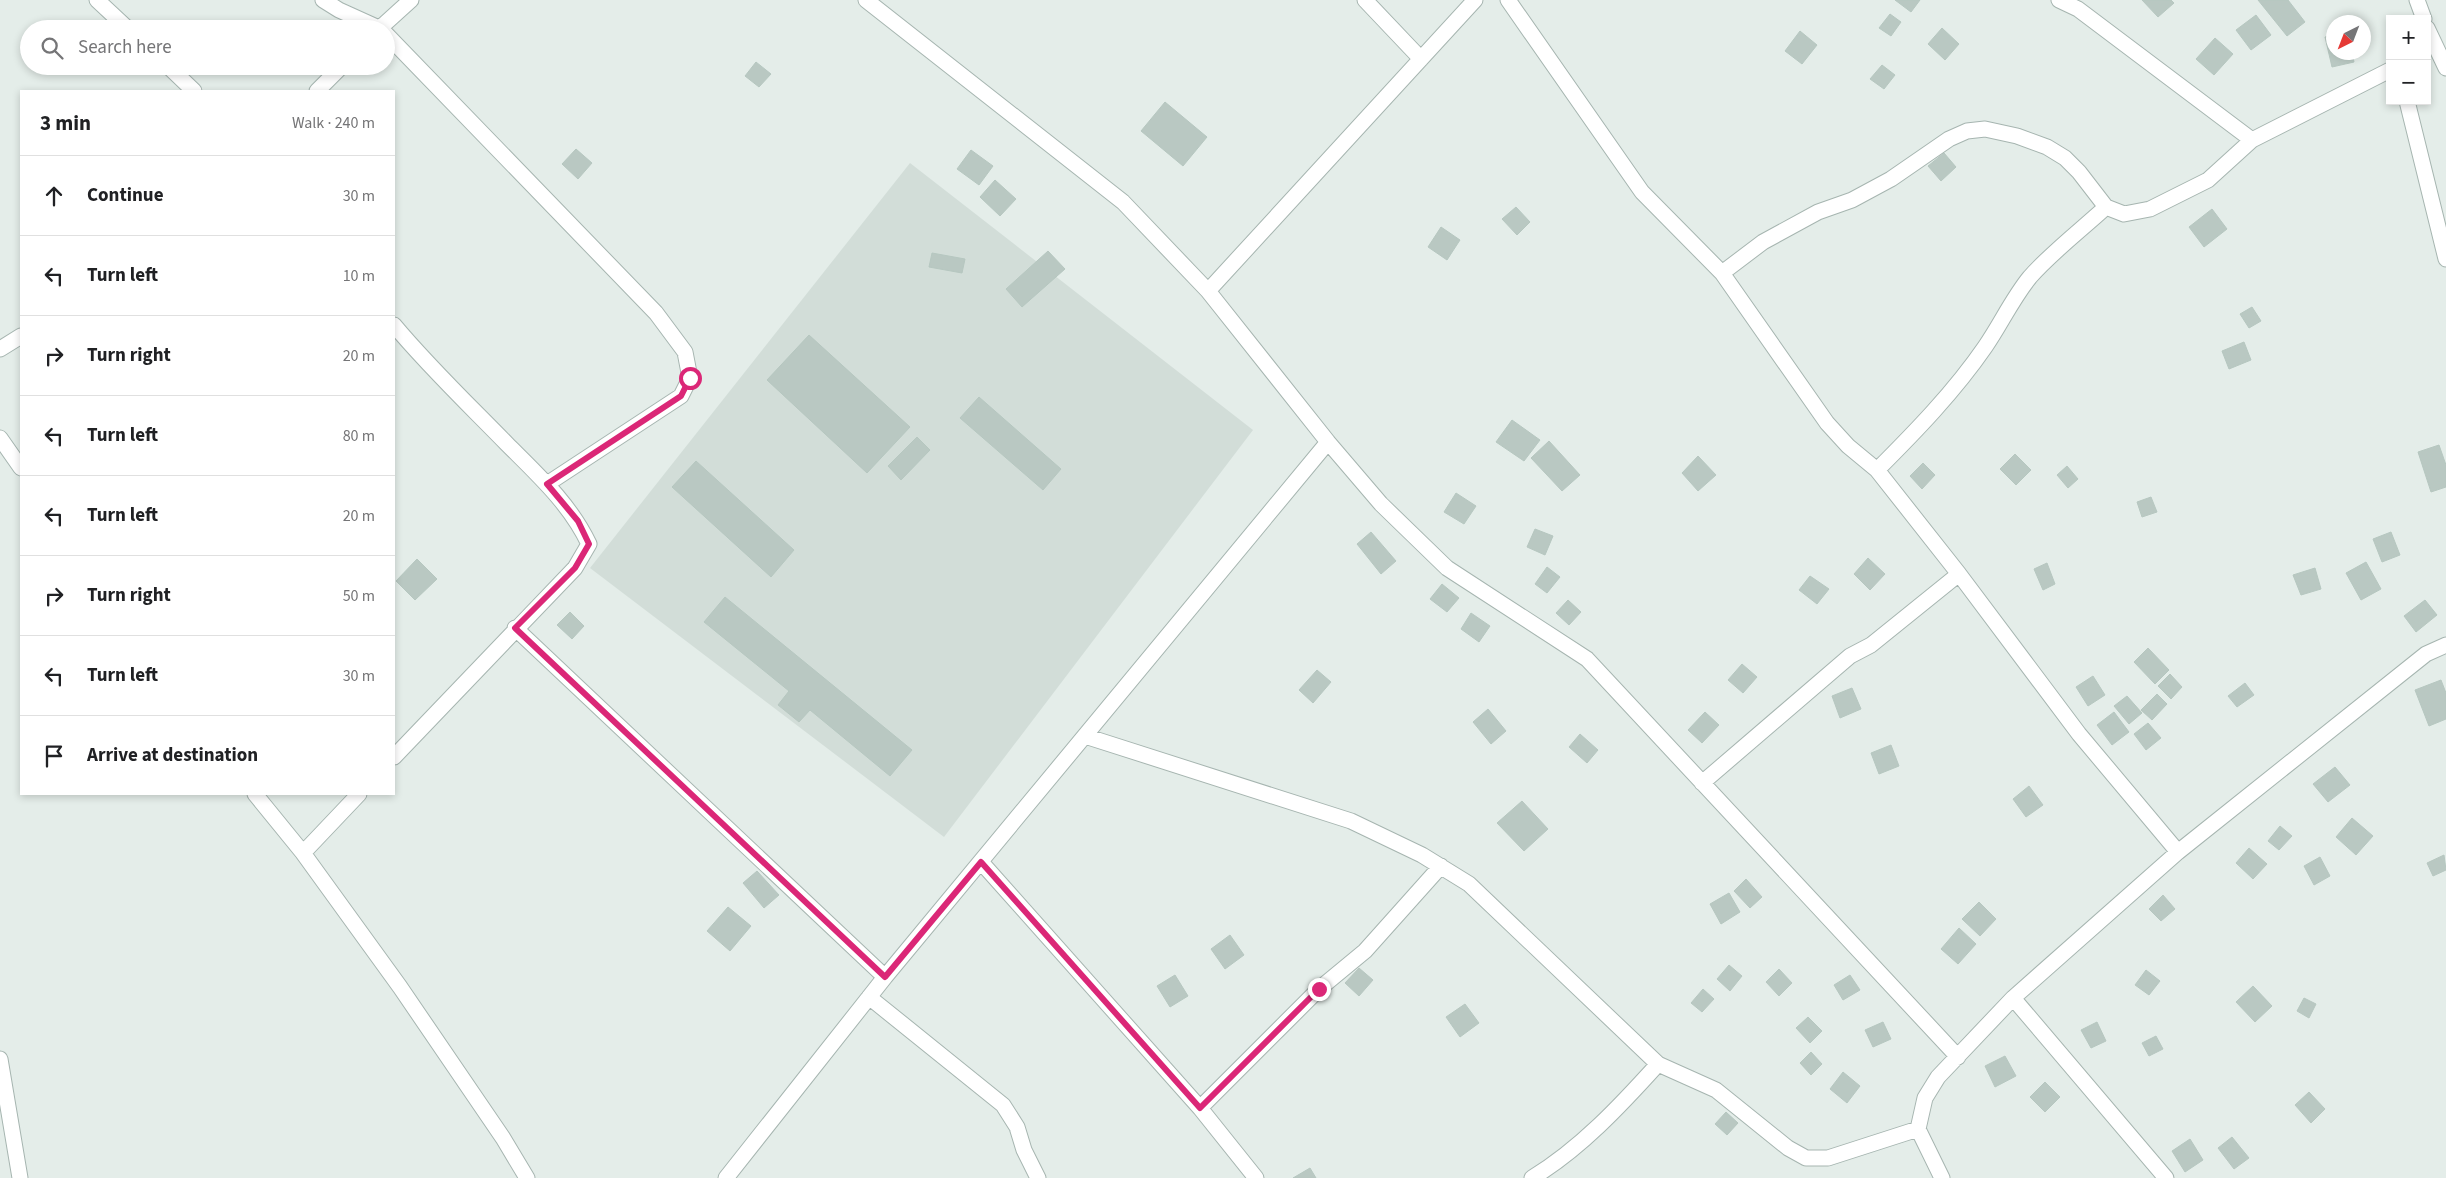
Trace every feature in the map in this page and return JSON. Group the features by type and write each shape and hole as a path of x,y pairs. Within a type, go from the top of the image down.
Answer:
{"street":[{"path":"97,0 118,20"},
{"path":"323,0 360,20"},
{"path":"392,20 411,0"},
{"path":"866,0 1123,202 1208,291 1328,442 1381,504 1448,568 1586,659 1958,1057"},
{"path":"1365,0 1421,59"},
{"path":"1208,291 1475,0"},
{"path":"1508,0 1642,192 1722,273 1827,423 1848,446 1877,470 1959,574 2080,734 2178,852"},
{"path":"2059,0 2083,5 2252,140"},
{"path":"2417,0 2423,15"},
{"path":"395,43 656,313 685,352 690,378 681,396 547,484"},
{"path":"2431,48 2446,68"},
{"path":"1722,273 1763,242 1818,212 1852,200 1891,179 1949,139 1967,131 1985,129 2017,136 2047,147 2065,158 2079,172 2106,207 2124,214 2150,209 2208,180 2252,140 2386,72"},
{"path":"177,75 193,90"},
{"path":"318,90 333,75"},
{"path":"2408,105 2446,259"},
{"path":"1877,470 1911,436 1965,373 1985,347 2031,276 2106,207"},
{"path":"395,326 420,356 547,484 578,521 589,544 575,568 515,628 395,756"},
{"path":"0,349 20,337"},
{"path":"0,438 20,467"},
{"path":"726,1178 885,977 1328,442"},
{"path":"1702,783 1850,656 1870,646 1959,574"},
{"path":"515,628 885,977"},
{"path":"1942,1178 1918,1129 1925,1098 1938,1077 2013,998 2178,852 2426,654 2446,646"},
{"path":"1086,736 1351,821 1441,866 1469,884 1658,1064 1716,1090 1788,1148 1806,1158 1828,1158 1918,1129"},
{"path":"256,795 303,853 400,987 503,1138 527,1178"},
{"path":"303,853 358,795"},
{"path":"981,862 1200,1108 1256,1178"},
{"path":"1200,1108 1319,989 1365,952 1441,866"},
{"path":"869,997 1003,1105 1017,1127 1024,1150 1038,1178"},
{"path":"2013,998 2166,1178"},
{"path":"0,1059 20,1178"},
{"path":"1532,1178 1553,1173 1658,1064"}],"shaded area":[{"path":"910,163 1253,430 944,837 590,568"}],"building":[{"path":"1895,0 1920,0 1911,12"},
{"path":"2142,0 2171,0 2174,3 2158,17"},
{"path":"2258,0 2288,0 2305,22 2287,36"},
{"path":"1890,14 1901,22 1891,36 1879,28"},
{"path":"2256,15 2271,35 2251,50 2236,30"},
{"path":"1942,28 1959,44 1945,60 1928,44"},
{"path":"1800,31 1817,45 1802,64 1785,51"},
{"path":"2215,38 2233,54 2214,75 2196,59"},
{"path":"2330,60 2354,60 2354,62 2332,67"},
{"path":"756,62 771,74 759,87 745,76"},
{"path":"1882,65 1895,75 1884,89 1870,79"},
{"path":"1165,102 1207,137 1183,166 1141,131"},
{"path":"576,149 592,163 578,179 562,164"},
{"path":"971,150 993,166 979,185 957,169"},
{"path":"1944,153 1956,167 1941,181 1928,166"},
{"path":"995,180 1016,199 1000,216 980,197"},
{"path":"1516,207 1530,222 1517,235 1502,219"},
{"path":"2212,209 2227,229 2204,247 2189,227"},
{"path":"1441,227 1460,240 1447,260 1428,247"},
{"path":"1048,251 1065,269 1022,307 1006,289"},
{"path":"932,253 965,259 962,273 929,267"},
{"path":"2252,307 2261,321 2249,328 2240,314"},
{"path":"809,335 910,427 867,473 767,380"},
{"path":"2244,342 2251,360 2229,369 2222,351"},
{"path":"979,397 1061,469 1043,490 960,418"},
{"path":"1512,420 1540,440 1524,461 1496,442"},
{"path":"917,437 930,450 901,480 888,466"},
{"path":"1549,441 1580,475 1562,491 1531,458"},
{"path":"2439,445 2446,465 2446,487 2431,492 2418,452"},
{"path":"2015,454 2031,470 2016,485 2000,469"},
{"path":"1698,456 1716,475 1698,491 1682,473"},
{"path":"696,461 794,550 771,577 672,487"},
{"path":"1923,463 1935,475 1922,489 1910,476"},
{"path":"2067,466 2078,479 2068,488 2057,475"},
{"path":"1456,493 1476,506 1464,524 1444,512"},
{"path":"2151,497 2157,512 2142,517 2137,502"},
{"path":"1535,529 1553,536 1545,555 1527,547"},
{"path":"1371,532 1396,561 1381,574 1357,544"},
{"path":"2391,532 2400,555 2382,562 2373,539"},
{"path":"1868,558 1885,574 1870,590 1854,574"},
{"path":"417,559 437,579 415,600 396,581"},
{"path":"2366,562 2381,589 2361,600 2346,573"},
{"path":"2047,563 2055,584 2043,590 2034,569"},
{"path":"1547,567 1560,577 1547,593 1535,584"},
{"path":"2315,568 2321,589 2301,595 2293,575"},
{"path":"1810,576 1829,589 1817,604 1799,590"},
{"path":"1442,584 1459,598 1447,612 1430,599"},
{"path":"725,597 912,750 890,776 810,710 799,722 778,705 789,691 704,622"},
{"path":"1568,600 1581,612 1569,625 1556,613"},
{"path":"2425,600 2437,615 2416,632 2404,616"},
{"path":"570,612 584,626 572,639 557,625"},
{"path":"1471,613 1490,626 1479,642 1461,629"},
{"path":"2148,648 2169,670 2155,684 2134,662"},
{"path":"1742,664 1757,677 1743,693 1728,680"},
{"path":"1317,670 1331,682 1313,703 1299,690"},
{"path":"2170,674 2182,687 2171,699 2158,686"},
{"path":"2093,676 2105,695 2088,706 2076,687"},
{"path":"2441,680 2446,693 2446,719 2429,726 2415,690"},
{"path":"2245,683 2254,695 2237,707 2228,696"},
{"path":"1852,688 1861,709 1840,718 1832,696"},
{"path":"2157,694 2167,704 2152,720 2141,710"},
{"path":"2127,696 2142,713 2129,724 2114,706"},
{"path":"1488,709 1506,731 1491,744 1473,722"},
{"path":"1705,712 1719,725 1702,743 1688,730"},
{"path":"2114,712 2129,732 2112,745 2097,725"},
{"path":"2148,723 2161,738 2146,750 2134,734"},
{"path":"1580,734 1598,750 1587,763 1569,747"},
{"path":"1891,745 1899,766 1879,774 1871,753"},
{"path":"2335,767 2350,785 2328,802 2313,784"},
{"path":"2029,786 2043,805 2026,817 2013,799"},
{"path":"1522,801 1548,829 1524,851 1497,823"},
{"path":"2352,818 2373,836 2356,855 2336,837"},
{"path":"2280,826 2292,836 2279,850 2268,841"},
{"path":"2249,848 2267,864 2253,879 2236,863"},
{"path":"2444,855 2446,870 2433,876 2427,863"},
{"path":"2320,857 2330,876 2314,885 2304,866"},
{"path":"757,871 779,895 764,908 743,883"},
{"path":"1746,879 1762,897 1750,908 1734,891"},
{"path":"1729,893 1740,912 1721,924 1710,904"},
{"path":"2163,895 2175,909 2161,921 2149,909"},
{"path":"1979,902 1996,919 1980,936 1962,919"},
{"path":"728,907 751,926 730,951 707,931"},
{"path":"1959,928 1976,944 1958,964 1941,949"},
{"path":"1230,935 1244,955 1225,969 1211,949"},
{"path":"1729,965 1742,976 1730,991 1717,979"},
{"path":"1359,968 1373,980 1359,996 1345,983"},
{"path":"1779,969 1792,983 1779,996 1766,982"},
{"path":"2146,970 2160,981 2149,995 2135,985"},
{"path":"1175,975 1188,996 1170,1007 1157,986"},
{"path":"1850,975 1860,990 1843,1000 1834,985"},
{"path":"2253,986 2272,1006 2255,1022 2236,1002"},
{"path":"1703,989 1714,999 1702,1012 1691,1003"},
{"path":"2304,998 2316,1004 2309,1018 2297,1011"},
{"path":"1465,1004 1479,1023 1460,1037 1446,1017"},
{"path":"1808,1017 1822,1031 1810,1043 1796,1028"},
{"path":"1883,1022 1891,1039 1873,1047 1865,1030"},
{"path":"2097,1022 2106,1041 2091,1048 2081,1030"},
{"path":"2156,1036 2163,1049 2149,1056 2142,1043"},
{"path":"1811,1052 1822,1064 1811,1075 1800,1063"},
{"path":"2005,1056 2016,1076 1995,1087 1985,1066"},
{"path":"1843,1072 1860,1086 1847,1103 1830,1089"},
{"path":"2045,1082 2060,1097 2045,1112 2030,1097"},
{"path":"2309,1092 2325,1109 2311,1123 2295,1105"},
{"path":"1726,1112 1738,1123 1727,1135 1715,1124"},
{"path":"2232,1137 2249,1158 2234,1169 2218,1148"},
{"path":"2190,1139 2203,1160 2185,1172 2172,1151"},
{"path":"1310,1168 1316,1178 1293,1178"}],"route":[{"path":"690,378 681,396 547,484 578,521 589,544 575,568 515,628 885,977 981,862 1200,1108 1319,989"}]}
